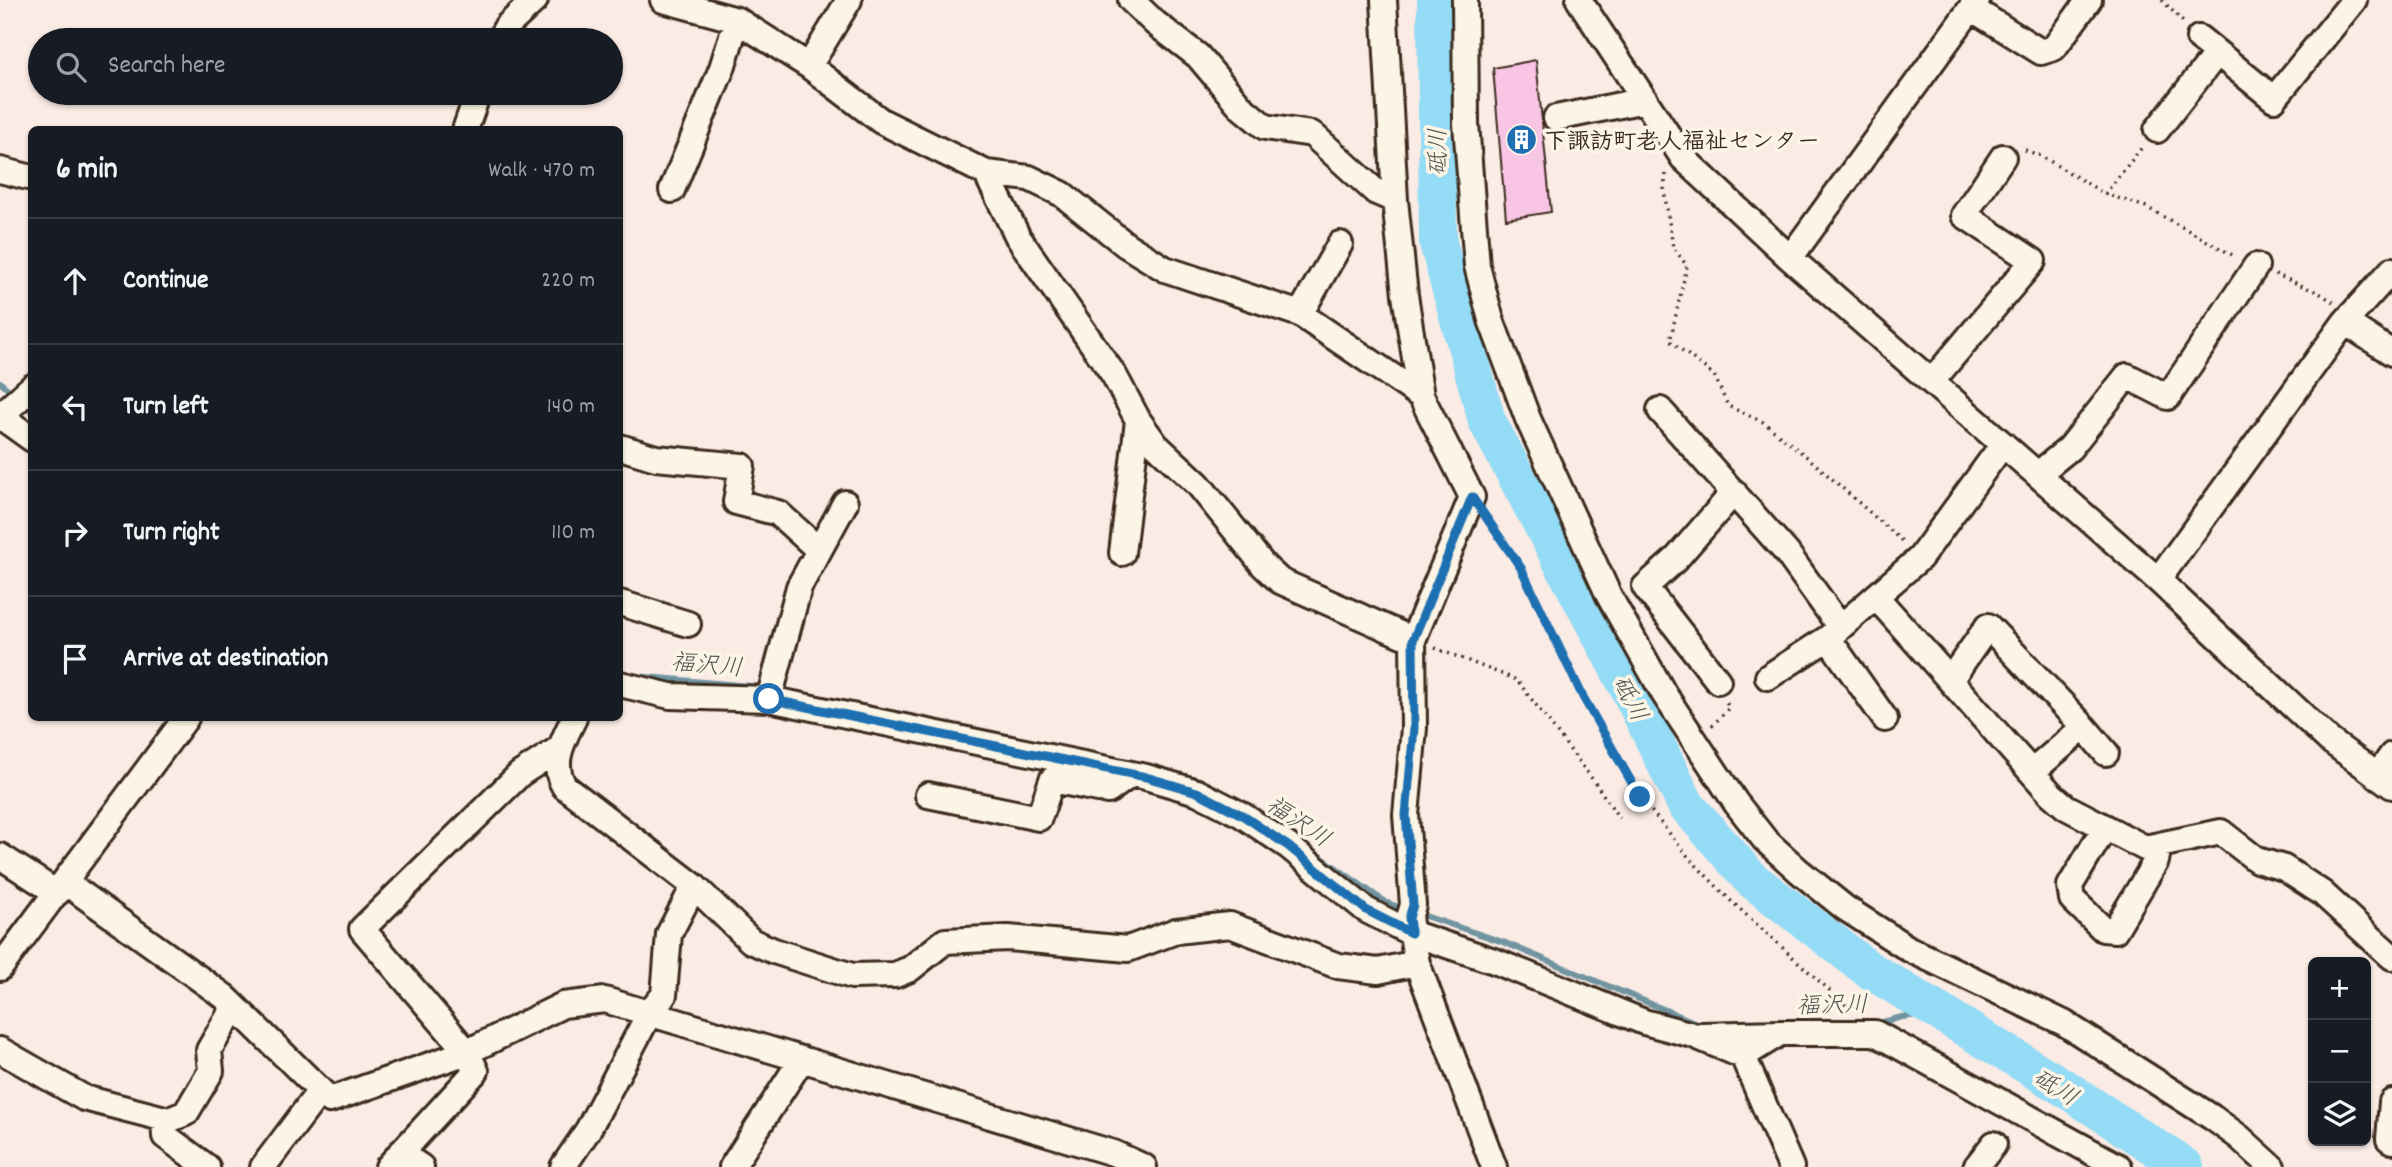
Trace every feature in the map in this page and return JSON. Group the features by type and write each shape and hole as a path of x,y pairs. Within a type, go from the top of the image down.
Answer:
{"street":[{"path":"663,0 737,20 808,66 881,121 986,173 1029,178 1062,194 1126,245 1165,269 1300,314 1421,396"},
{"path":"808,66 849,0"},
{"path":"1131,0 1155,23 1198,55 1242,108 1265,127 1312,134 1376,192 1395,200"},
{"path":"1384,0 1395,200 1405,295 1421,396 1472,497 1408,637 1414,728 1406,815 1411,919 1417,962 1494,1167"},
{"path":"1465,0 1466,123 1477,266 1491,320 1528,419 1609,596 1664,694 1736,803 1765,840 1845,908 1909,949 2064,1023 2230,1130 2272,1167"},
{"path":"1580,0 1683,158 1790,258 2158,580 2329,740 2384,781 2392,755"},
{"path":"1790,258 1974,4 2041,52 2054,48 2089,0"},
{"path":"2157,130 2208,46 2274,99 2354,0"},
{"path":"506,28 531,1"},
{"path":"672,190 722,68 737,20"},
{"path":"1556,118 1645,100"},
{"path":"466,126 474,105"},
{"path":"1933,381 2033,261 1964,215 2003,157"},
{"path":"0,170 28,177"},
{"path":"986,173 1018,237 1114,375 1138,420 1156,445 1198,484 1264,566 1280,581 1408,637"},
{"path":"1300,314 1340,244"},
{"path":"2038,474 2070,448 2127,376 2168,397 2256,266"},
{"path":"2158,580 2349,318 2392,270"},
{"path":"2349,318 2392,353"},
{"path":"28,391 0,416 28,436"},
{"path":"1660,410 1787,552 1885,719"},
{"path":"1122,553 1138,420"},
{"path":"1768,677 1834,633 1920,558 2003,444"},
{"path":"623,448 656,458 743,466 736,502 778,513 819,550"},
{"path":"1718,681 1645,587 1676,559 1734,492"},
{"path":"769,699 799,587 845,503"},
{"path":"1877,598 2051,794 2066,807 2145,848 2221,832 2257,860 2284,868 2322,893 2392,957"},
{"path":"623,604 688,624"},
{"path":"1950,680 1988,626 2106,753"},
{"path":"623,685 670,696 769,699 1146,777 1197,792 1242,815 1288,846 1366,910 1411,919 1497,962 1557,988 1644,1022 1693,1035 1743,1056 1790,1167"},
{"path":"0,968 184,721"},
{"path":"572,721 559,748 557,774 564,786 694,886 751,941 852,976 895,975 910,969 945,940 1008,938 1128,949 1176,931 1230,925 1338,966 1377,971 1417,962"},
{"path":"2032,772 2084,727"},
{"path":"422,1167 394,1160 475,1071 467,1052 362,929 520,774 559,748"},
{"path":"928,795 1039,818 1052,780 1108,791 1130,775"},
{"path":"2105,827 2070,886 2072,899 2102,929 2115,930 2156,862 2159,845"},
{"path":"0,856 61,888 225,997 330,1100 467,1052 563,1005 605,1000 802,1059 1107,1160 1144,1167"},
{"path":"564,1167 588,1130 650,1012 664,995 669,934 694,886"},
{"path":"0,1050 84,1098 169,1120 186,1113 211,1072 209,1050 234,1007"},
{"path":"1743,1056 1780,1033"},
{"path":"1693,1035 1875,1033 2119,1167"},
{"path":"732,1167 802,1059"},
{"path":"263,1167 320,1091"},
{"path":"2392,1102 2389,1139 2392,1141"},
{"path":"164,1119 165,1136 208,1167"},
{"path":"1976,1167 1994,1144"}],"path":[{"path":"2162,0 2208,46"},
{"path":"2105,194 2157,130"},
{"path":"1672,141 1664,190 1673,247 1687,266 1670,341 1714,375 1728,406 1763,422 1812,461 1920,558"},
{"path":"2003,157 2025,150 2041,156 2105,194 2146,207 2222,252 2319,293 2349,318"},
{"path":"1472,497 1521,568 1583,697 1640,797 1690,859 1730,900 1875,1033"},
{"path":"1408,637 1517,680 1619,818"},
{"path":"1697,744 1728,708 1718,681"}],"building":[{"name":"下諏訪町老人福祉センター","path":"1536,60 1551,212 1506,219 1493,68"}],"waterway":[{"name":"砥川","path":"1436,0 1438,243 1487,421 1626,683 1686,805 1751,879 1868,969 2063,1087 2185,1167"},
{"name":"福沢川","path":"0,382 14,395"},
{"name":"福沢川","path":"22,402 28,407"},
{"name":"福沢川","path":"635,676 761,687"},
{"name":"福沢川","path":"1318,855 1385,902 1406,910"},
{"name":"福沢川","path":"1416,913 1503,942 1699,1024"},
{"name":"福沢川","path":"1875,1024 1902,1017 1939,1013"}],"place":[{"name":"下諏訪町老人福祉センター","path":"1521,140"}],"route":[{"path":"769,699 1146,777 1197,792 1242,815 1288,846 1366,910 1411,933 1409,918 1413,905 1406,815 1414,728 1413,640 1472,497 1521,568 1583,697 1640,797"}]}
